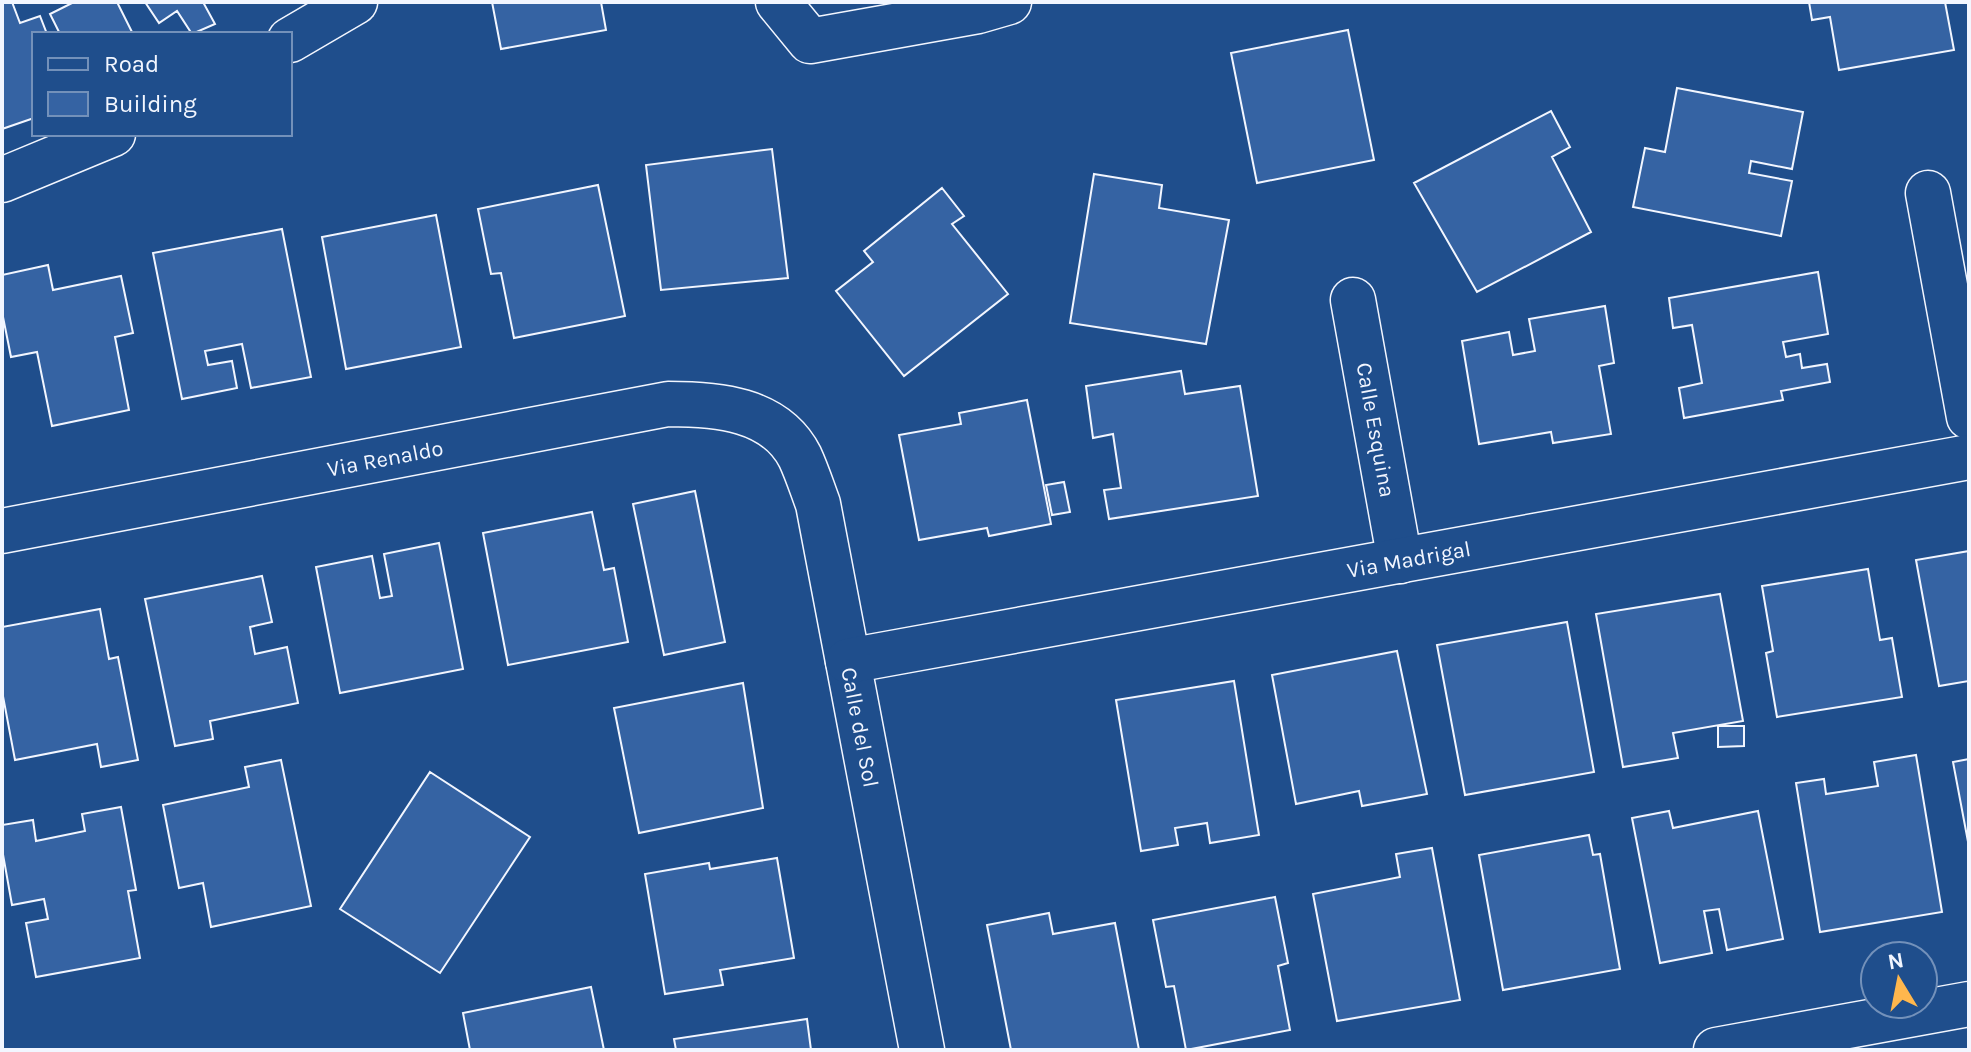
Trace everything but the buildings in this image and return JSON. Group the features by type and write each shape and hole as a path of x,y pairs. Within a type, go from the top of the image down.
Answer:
{"street":[{"path":"292,39 355,2"},
{"path":"778,2 810,41 978,11 1009,2"},
{"path":"2,180 108,136"},
{"path":"1928,193 1969,417"},
{"name":"Calle Esquina","path":"1353,300 1400,561"},
{"name":"Via Renaldo","path":"2,531 668,404 718,404 766,421"},
{"name":"Calle del Sol","path":"766,421 798,454 818,504 922,1050"},
{"name":"Via Madrigal","path":"848,661 1969,457"},
{"path":"1716,1050 1969,1004"}]}
